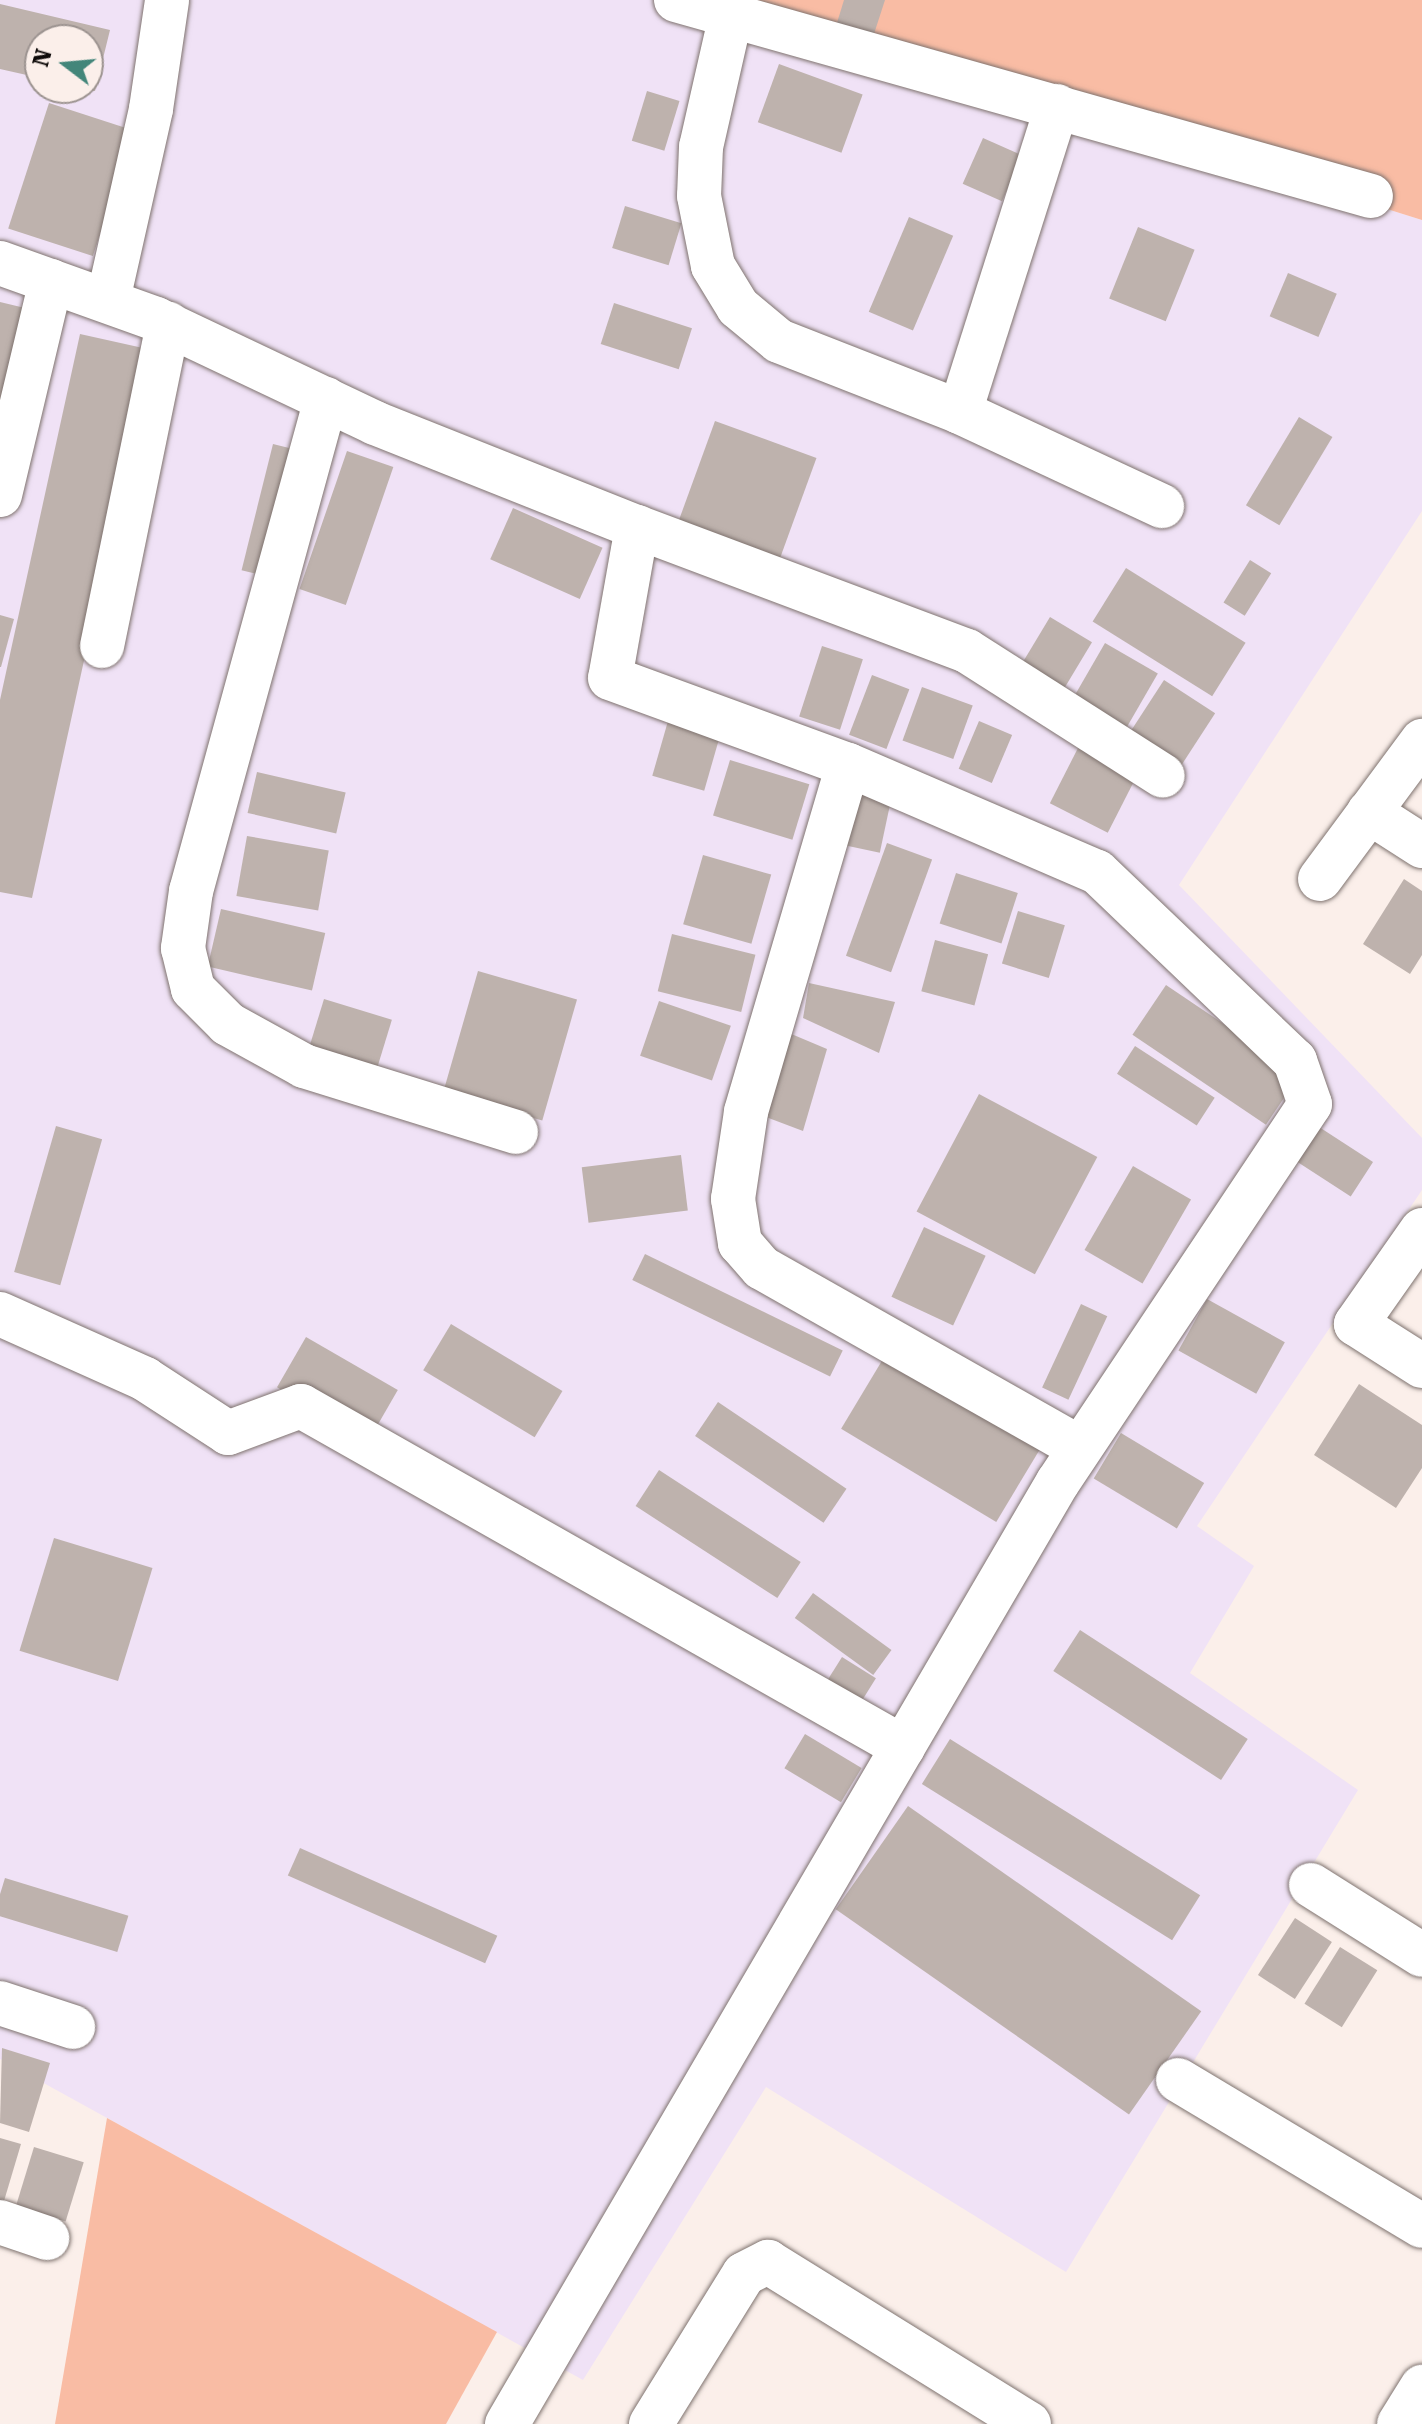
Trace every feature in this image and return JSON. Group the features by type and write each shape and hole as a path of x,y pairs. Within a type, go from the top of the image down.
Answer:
{"street":[{"path":"676,0 1371,196"},
{"path":"108,300 174,10"},
{"path":"731,15 701,147 699,196 713,266 738,307 779,341 960,412 1162,506"},
{"path":"960,412 1057,106"},
{"path":"0,263 168,324 326,399 637,527 967,651 1163,776"},
{"path":"0,495 51,281"},
{"path":"102,646 168,324"},
{"path":"326,399 191,891 183,948 193,989 228,1024 304,1066 516,1132"},
{"path":"507,2424 1080,1448 1310,1104 1295,1061 1097,872 848,765 610,678 637,527"},
{"path":"1320,879 1422,741"},
{"path":"848,765 746,1112 733,1199 740,1243 762,1268 1080,1448"},
{"path":"1369,812 1422,846"},
{"path":"1422,1230 1356,1324 1422,1366"},
{"path":"0,1314 145,1379 228,1433 301,1406 903,1747"},
{"path":"1311,1885 1422,1955"},
{"path":"0,2003 73,2027"},
{"path":"1178,2080 1422,2226"},
{"path":"0,2222 47,2238"},
{"path":"651,2424 744,2274 768,2262 1029,2424"},
{"path":"1399,2424 1422,2387"}],"shaded area":[{"path":"0,0 723,0 1422,220 1422,511 1179,885 1422,1138 1422,1190 1197,1526 1254,1566 1190,1673 1358,1790 1066,2272 766,2087 583,2380 0,2059"},
{"path":"723,0 1422,0 1422,220"},
{"path":"107,2118 497,2332 446,2424 55,2424"}],"building":[{"path":"844,0 885,0 873,37 836,26"},
{"path":"0,4 85,24 24,24 24,74 0,69"},
{"path":"104,29 110,30 104,54"},
{"path":"779,64 863,94 841,153 758,122"},
{"path":"647,91 680,101 664,151 632,141"},
{"path":"49,104 134,131 93,256 8,229"},
{"path":"983,138 1022,155 1002,201 963,184"},
{"path":"625,206 681,223 669,265 612,248"},
{"path":"909,217 953,236 913,331 869,312"},
{"path":"1138,227 1195,250 1166,321 1109,298"},
{"path":"1288,273 1337,294 1318,337 1270,316"},
{"path":"0,302 29,309 0,428"},
{"path":"614,303 692,328 679,369 601,344"},
{"path":"80,334 152,350 32,898 0,892 0,700"},
{"path":"1299,417 1332,437 1279,525 1246,505"},
{"path":"715,421 816,458 780,559 678,522"},
{"path":"273,444 301,451 270,577 242,570"},
{"path":"347,451 393,467 346,605 299,589"},
{"path":"513,508 603,548 580,599 490,559"},
{"path":"1250,560 1271,573 1245,616 1224,602"},
{"path":"1126,568 1246,643 1212,696 1093,621"},
{"path":"0,615 14,619 1,667 0,667"},
{"path":"1050,617 1092,642 1062,693 1020,668"},
{"path":"1105,643 1158,674 1125,730 1072,699"},
{"path":"822,646 863,659 840,730 799,716"},
{"path":"872,675 909,689 886,749 849,735"},
{"path":"1164,680 1215,713 1181,766 1130,733"},
{"path":"922,687 973,705 953,759 903,741"},
{"path":"668,721 720,736 704,791 652,776"},
{"path":"979,721 1012,735 992,783 959,769"},
{"path":"1078,748 1136,778 1108,833 1050,803"},
{"path":"730,760 809,784 792,840 713,815"},
{"path":"257,772 346,792 336,833 248,813"},
{"path":"850,786 892,795 880,853 838,844"},
{"path":"247,836 329,850 318,910 236,896"},
{"path":"887,843 932,859 891,972 846,956"},
{"path":"703,855 771,875 751,944 683,924"},
{"path":"956,873 1018,893 1001,943 940,923"},
{"path":"1404,879 1422,891 1422,955 1410,974 1363,944"},
{"path":"221,909 325,933 312,991 208,966"},
{"path":"1018,911 1065,925 1049,978 1002,964"},
{"path":"672,934 755,955 741,1012 658,991"},
{"path":"935,940 988,954 974,1005 921,991"},
{"path":"478,971 577,999 542,1121 443,1092"},
{"path":"809,983 895,1002 879,1053 803,1018"},
{"path":"1166,985 1299,1075 1266,1125 1132,1035"},
{"path":"324,999 392,1020 375,1075 307,1054"},
{"path":"659,1001 731,1026 712,1081 640,1056"},
{"path":"789,1033 827,1049 803,1131 758,1114"},
{"path":"1135,1046 1215,1098 1197,1125 1117,1074"},
{"path":"979,1094 1097,1157 1035,1274 917,1211"},
{"path":"1316,1125 1373,1162 1351,1196 1294,1159"},
{"path":"56,1126 102,1139 60,1285 14,1272"},
{"path":"681,1155 688,1211 589,1223 582,1167"},
{"path":"1133,1166 1191,1200 1143,1284 1084,1250"},
{"path":"924,1227 986,1256 953,1326 891,1297"},
{"path":"645,1254 843,1350 830,1377 632,1280"},
{"path":"1207,1299 1285,1342 1256,1394 1178,1351"},
{"path":"1081,1304 1107,1316 1068,1400 1042,1387"},
{"path":"451,1324 562,1391 535,1437 423,1370"},
{"path":"306,1337 398,1390 369,1440 277,1387"},
{"path":"889,1349 1044,1442 996,1522 841,1429"},
{"path":"1359,1384 1422,1425 1422,1468 1396,1508 1314,1455"},
{"path":"718,1402 847,1489 824,1523 695,1436"},
{"path":"1121,1433 1204,1483 1177,1528 1094,1478"},
{"path":"659,1470 801,1562 777,1598 636,1506"},
{"path":"54,1538 152,1568 118,1681 20,1651"},
{"path":"813,1593 891,1650 873,1675 795,1618"},
{"path":"1080,1630 1248,1739 1221,1780 1053,1671"},
{"path":"842,1657 876,1678 854,1714 820,1693"},
{"path":"805,1734 862,1768 841,1802 784,1768"},
{"path":"950,1739 1200,1895 1172,1940 922,1784"},
{"path":"908,1806 1201,2011 1129,2115 836,1909"},
{"path":"300,1848 497,1936 485,1963 288,1875"},
{"path":"5,1878 128,1916 117,1952 0,1916 0,1894"},
{"path":"1295,1918 1332,1942 1295,1999 1258,1975"},
{"path":"1340,1947 1377,1970 1342,2027 1304,2004"},
{"path":"2,2048 50,2063 29,2132 0,2123"},
{"path":"0,2138 21,2144 4,2201 0,2200"},
{"path":"34,2147 84,2162 66,2221 16,2206"}]}
